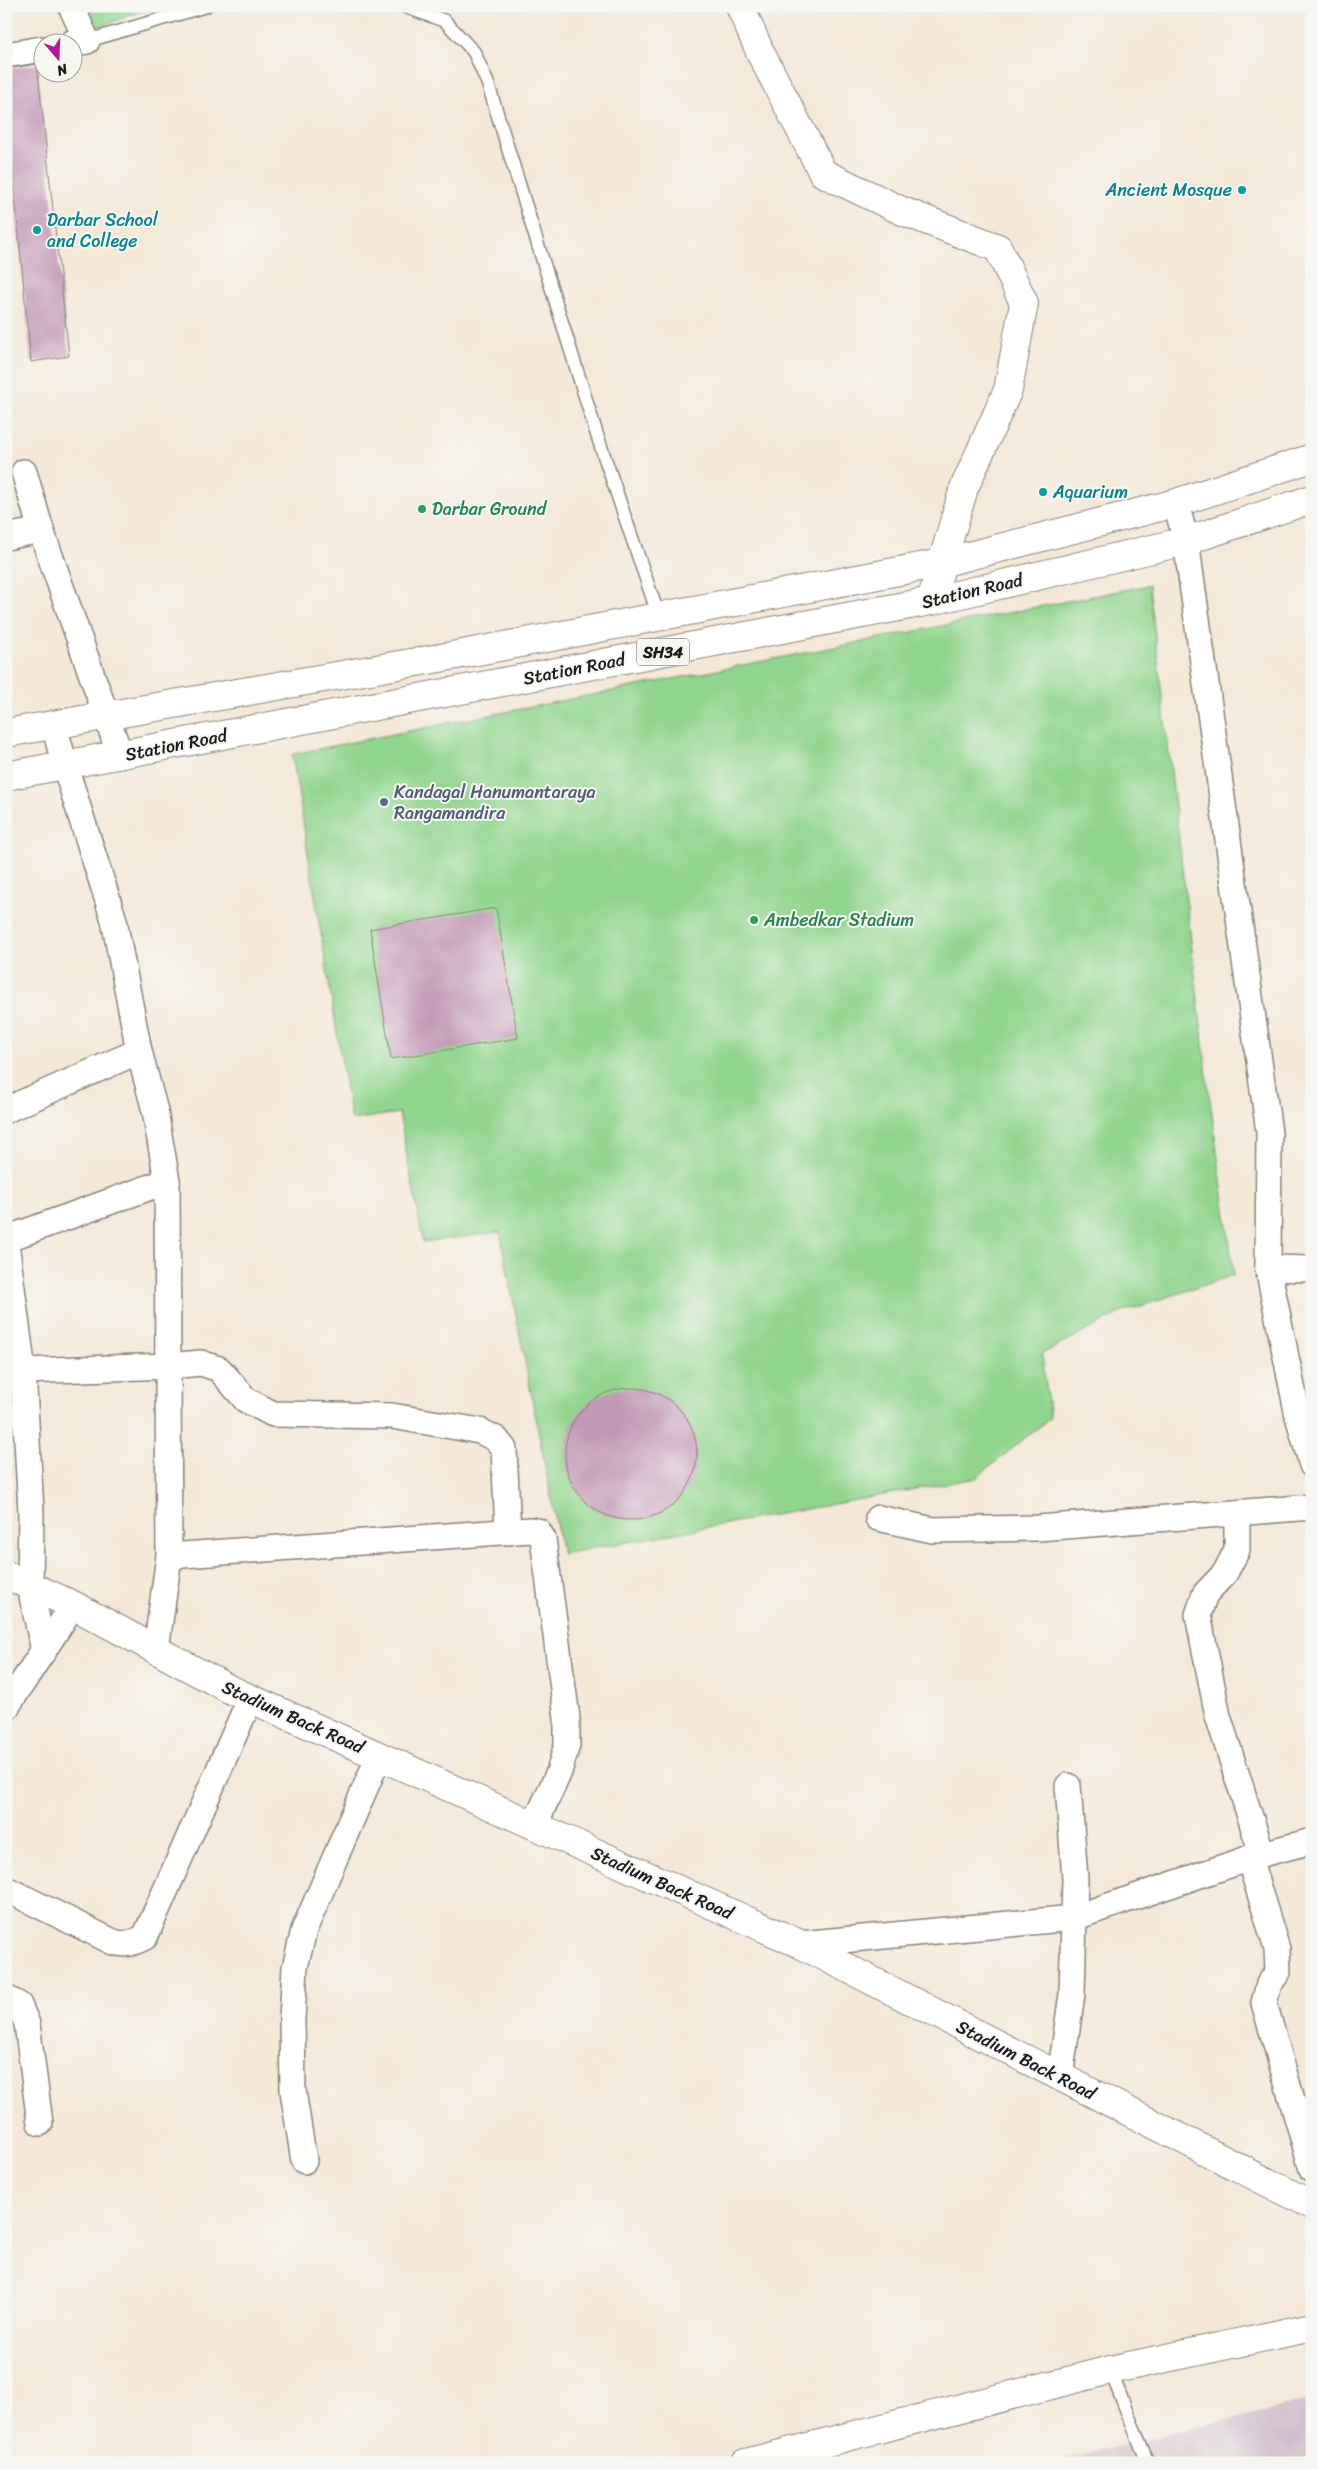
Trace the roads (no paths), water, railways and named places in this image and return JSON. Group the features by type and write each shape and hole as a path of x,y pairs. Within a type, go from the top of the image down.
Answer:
{"street":[{"path":"71,6 78,32"},
{"path":"740,6 762,54 823,174 900,210 998,248 1024,303 1008,390 964,488 931,601"},
{"path":"6,55 32,50"},
{"name":"Station Road","path":"6,733 447,657 941,563 1176,503 1312,458"},
{"path":"24,472 42,530 108,716 120,756"},
{"name":"Station Road","path":"6,776 120,756 931,601 1186,541 1312,499"},
{"path":"1176,503 1186,541 1269,1132 1268,1268 1305,1415 1312,1465"},
{"path":"6,537 42,530"},
{"path":"54,725 65,766 114,920 139,1051 155,1111 167,1181 170,1556 156,1650"},
{"path":"6,1110 139,1051"},
{"path":"6,1239 167,1181"},
{"path":"6,1243 14,1374 31,1511 18,1581 44,1651"},
{"path":"1268,1268 1312,1269"},
{"path":"14,1374 201,1363 219,1368 246,1400 273,1414 392,1416 480,1431 496,1439 504,1449 508,1532"},
{"path":"878,1518 933,1530 1038,1528 1312,1507"},
{"path":"1237,1513 1237,1550 1225,1573 1206,1594 1198,1615 1218,1716 1256,1856 1277,1950 1278,1972 1269,1984 1264,2003 1312,2169"},
{"path":"170,1556 538,1531 543,1539 568,1718 567,1745 559,1772 534,1826"},
{"name":"Stadium Back Road","path":"18,1581 74,1605 250,1699 800,1944 1312,2205"},
{"path":"6,1708 74,1605"},
{"path":"6,1889 113,1942 123,1945 134,1943 145,1937 250,1699"},
{"path":"304,2161 292,2091 292,2019 295,1967 304,1930 379,1756"},
{"path":"1060,2078 1072,1994 1073,1918 1076,1878 1068,1786"},
{"path":"800,1944 1073,1918 1256,1856 1312,1841"},
{"path":"6,1998 20,2005 27,2024 40,2123"},
{"path":"750,2462 1110,2370 1312,2327"}],"lane":[{"path":"82,41 206,6"},
{"path":"403,6 445,21 474,52 488,84 597,435 659,616"},
{"path":"1110,2370 1148,2463"}],"place":[{"name":"Ancient Mosque","path":"1242,190"},
{"name":"Darbar School and College","path":"37,230"},
{"name":"Aquarium","path":"1043,492"},
{"name":"Darbar Ground","path":"422,509"},
{"name":"Kandagal Hanumantaraya Rangamandira","path":"384,802"},
{"name":"Ambedkar Stadium","path":"754,920"}]}
